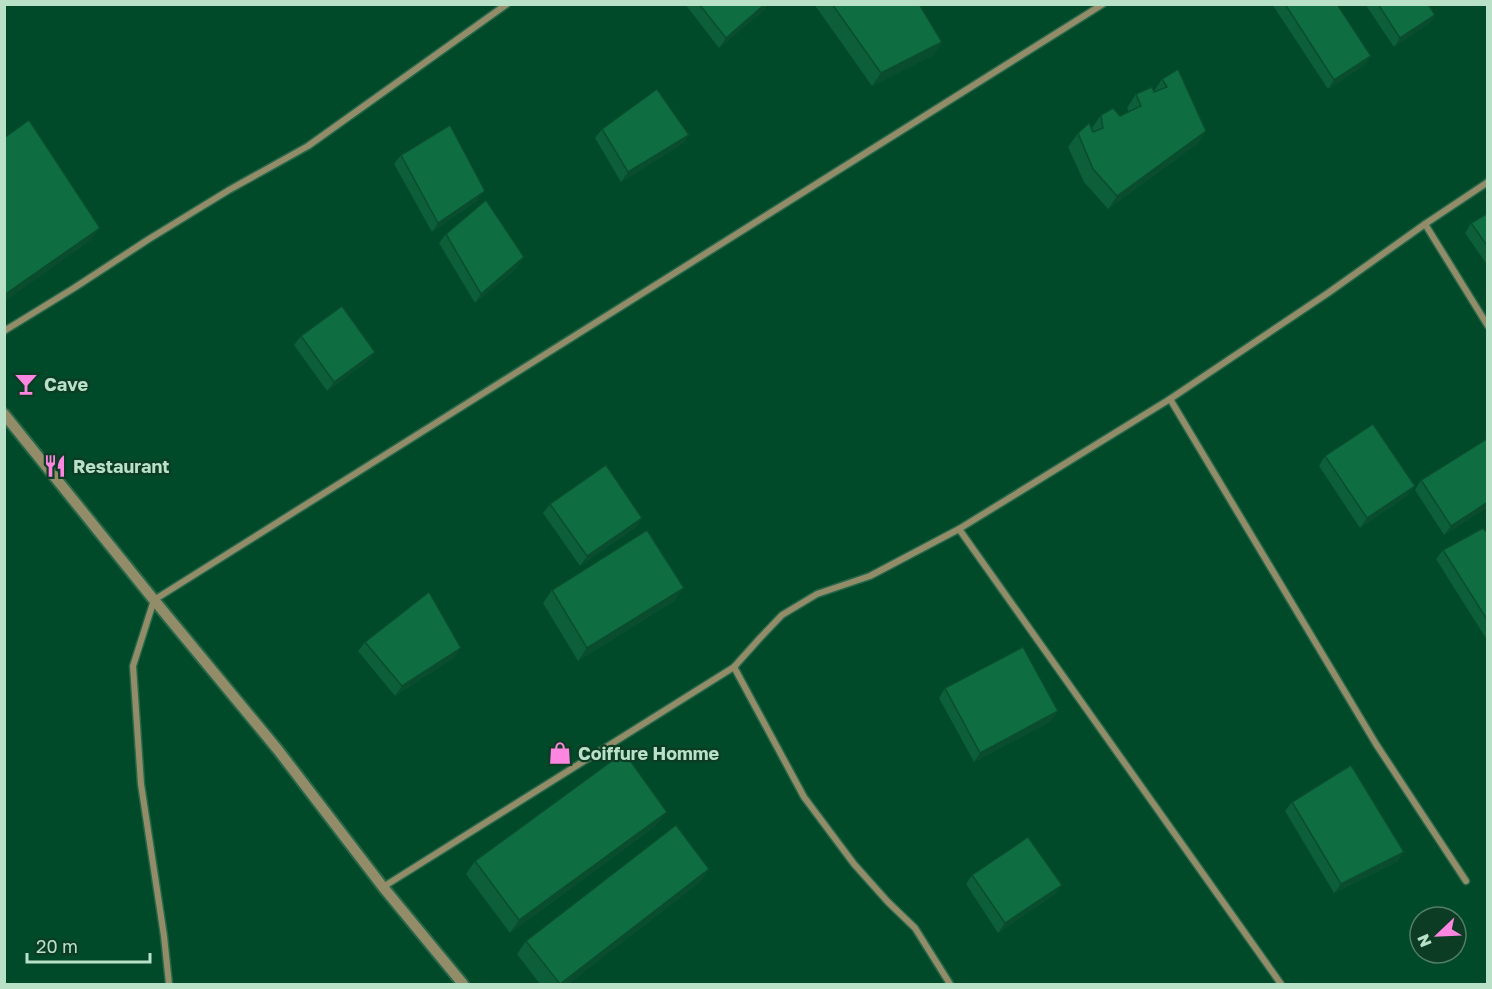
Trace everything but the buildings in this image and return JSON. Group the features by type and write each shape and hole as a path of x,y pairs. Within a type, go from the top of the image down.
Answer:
{"street":[{"path":"4,331 229,190 308,146 507,4"},
{"path":"170,984 141,784 133,666 154,600 1103,4"},
{"path":"383,887 734,667 782,615 817,594 870,576 959,529 1170,399 1488,182"},
{"path":"1425,224 1488,326"},
{"path":"1170,399 1376,744 1466,882"},
{"path":"4,414 278,750 383,887 463,984"},
{"path":"959,529 1281,984"},
{"path":"734,667 804,797 854,864 915,928 950,984"}],"place":[{"name":"Cave","path":"26,384"},
{"name":"Restaurant","path":"55,466"},
{"name":"Coiffure Homme","path":"560,753"}]}
